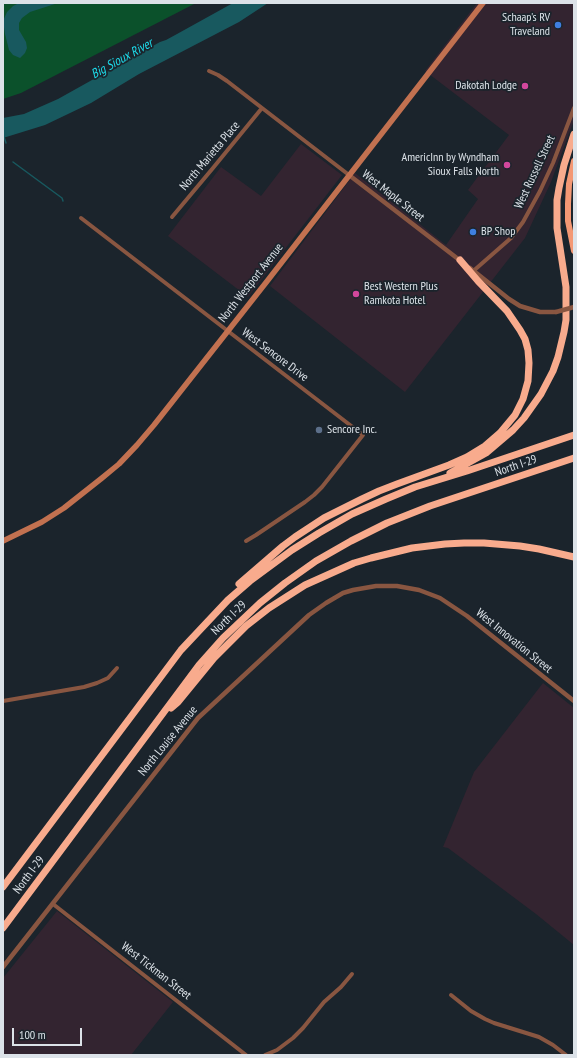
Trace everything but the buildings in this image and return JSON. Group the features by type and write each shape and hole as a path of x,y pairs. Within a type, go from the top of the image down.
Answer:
{"highway":[{"path":"415,487 454,471 481,456 501,442 535,404 547,385 561,344 566,320 566,287 557,228 557,200 562,171 574,134"},
{"path":"574,161 569,184 568,204 569,225 574,251"},
{"path":"228,600 233,591 255,570 295,537 319,521 362,499 467,457 492,440 510,422 526,391 529,372 528,350 525,340 515,321 507,311 460,260"},
{"name":"North I-29","path":"3,887 174,658 189,640 228,600 266,569 319,532 369,506 415,487 574,435"},
{"name":"North I-29","path":"3,928 199,665 235,626 260,603 285,583 316,562 363,534 405,515 574,458"},
{"path":"160,717 178,702 214,658 246,626 269,608 305,586 354,563 412,548 464,543 484,543 539,548 574,557"}],"main road":[{"name":"North Westport Avenue","path":"3,541 42,522 64,508 119,464 137,445 350,175 483,3"}],"street":[{"name":"West Maple Street","path":"209,71 222,77 460,260"},
{"name":"North Marietta Place","path":"172,217 262,108"},
{"name":"West Russell Street","path":"472,272 511,238 523,222 553,163 574,108"},
{"name":"West Sencore Drive","path":"81,218 363,435 314,495 256,536 246,541"},
{"path":"472,272 520,306 540,312 556,312 574,307"},
{"name":"North Louise Avenue","path":"3,967 198,718 318,608 343,593 376,586 408,587 440,598"},
{"name":"West Innovation Street","path":"440,598 467,616 574,701"},
{"path":"3,701 84,687 108,678 116,668"},
{"name":"West Tickman Street","path":"53,904 246,1055"},
{"path":"265,1055 277,1050 293,1038 324,1002 337,991 352,974"},
{"path":"451,995 485,1019 539,1037 566,1055"}],"shaded area":[{"path":"477,3 574,3 574,120 551,182 525,238 405,392 270,286 355,173 446,245 478,199 468,190 509,135 425,71"},
{"path":"301,144 342,175 248,297 168,236 221,167 261,196"},
{"path":"543,683 574,708 574,945 536,914 448,848 443,847 474,772"},
{"path":"57,911 173,1002 131,1055 3,1055 3,978"}],"green space":[{"path":"3,3 196,3 21,93 3,99"}],"water":[{"path":"19,3 58,3 30,12 22,18 19,23 19,30 26,42 27,48 25,53 20,58 13,55 9,50 3,21 7,12"},
{"path":"233,3 268,3 239,22 139,74 91,103 45,125 3,138 3,118 24,114 58,99"}],"waterway":[{"path":"4,137 6,143"},
{"path":"13,162 62,198 63,201"}],"place":[{"name":"Schaap's RV Traveland","path":"558,25"},
{"name":"Dakotah Lodge","path":"525,86"},
{"name":"AmericInn by Wyndham Sioux Falls North","path":"507,165"},
{"name":"BP Shop","path":"473,232"},
{"name":"Best Western Plus Ramkota Hotel","path":"356,294"},
{"name":"Sencore Inc.","path":"319,430"}],"water label":[{"name":"Big Sioux River","path":"122,59"}]}
